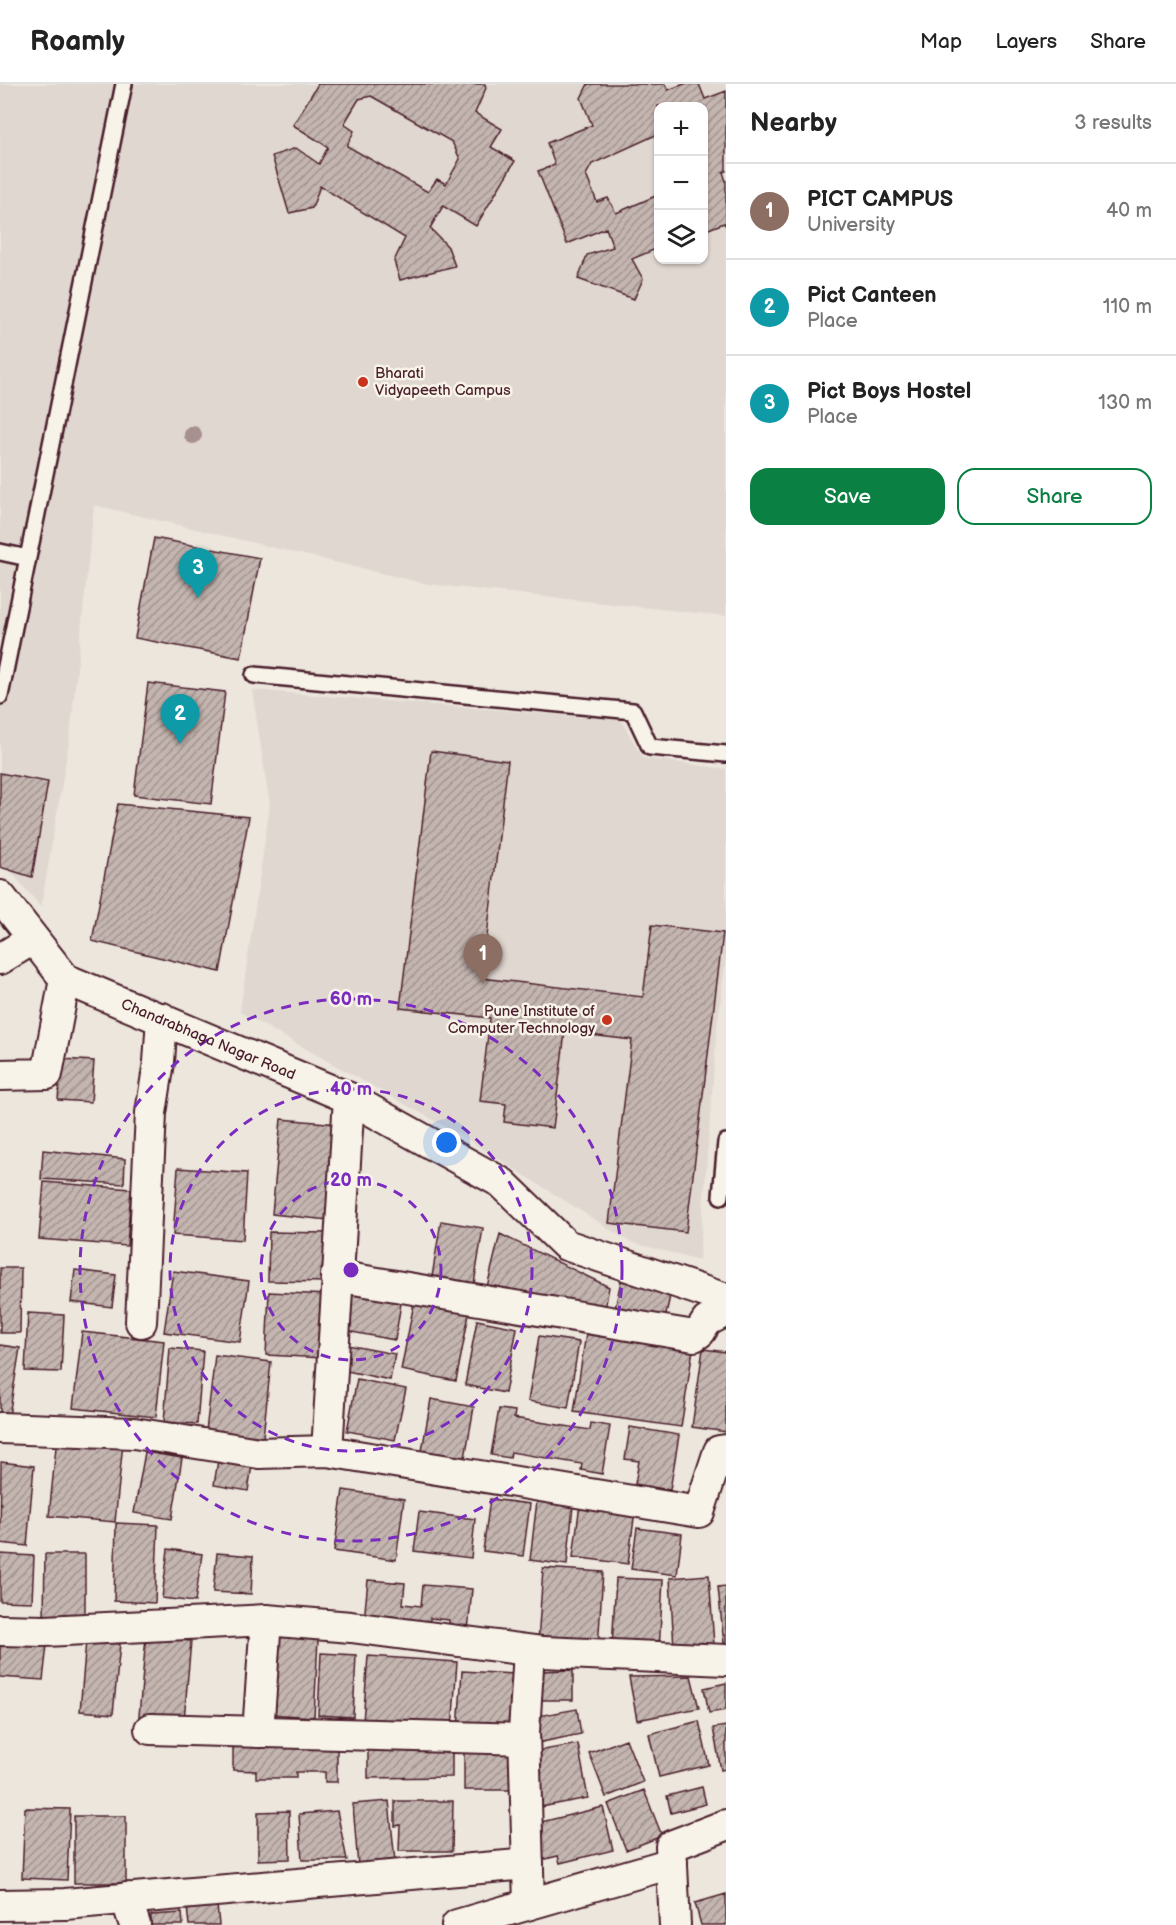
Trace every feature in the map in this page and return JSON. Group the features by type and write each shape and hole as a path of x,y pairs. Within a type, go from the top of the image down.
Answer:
{"street":[{"name":"Chandrabhaga Nagar Road","path":"0,896 65,979 349,1098 502,1183 566,1245 726,1299"},
{"path":"0,959 33,939"},
{"path":"0,1075 46,1074 65,979"},
{"path":"141,1322 151,1113 159,1062 162,1018"},
{"path":"327,1451 336,1276 349,1098"},
{"path":"336,1276 694,1336 700,1332 707,1321 726,1311"},
{"path":"0,1428 134,1433 259,1453 327,1451 699,1512 719,1451 726,1450"},
{"path":"0,1630 45,1631 266,1620 351,1628 529,1651 726,1660"},
{"path":"258,1732 266,1620"},
{"path":"529,1651 524,1739 529,1904"},
{"path":"150,1729 524,1739"},
{"path":"675,1925 671,1846 726,1825"},
{"path":"460,1924 672,1863"},
{"path":"0,1905 130,1912 528,1864"}],"lane":[{"path":"0,696 124,84"},
{"path":"0,552 28,558"},
{"path":"254,675 633,711 650,747 726,754"},
{"path":"721,1196 726,1142"}],"shaded area":[{"name":"Bharati Vidyapeeth Campus","path":"0,84 726,84 726,616 427,584 94,505 70,736 41,907 0,859"},
{"path":"252,690 621,720 643,758 726,769 726,956 717,1028 699,1260 630,1242 464,1137 240,1012 270,805"}],"building":[{"path":"318,84 485,84 486,88 475,113 502,129 491,147 515,161 476,226 443,206 430,228 448,247 455,266 400,280 394,261 405,238 320,186 312,208 289,213 272,156 296,148 319,164 328,147 293,125","holes":["371,96 452,142 460,159 446,184 437,179 428,192 347,146 354,131 344,124 359,99"]},
{"path":"588,84 665,84 668,90 684,84 699,84 705,99 726,91 726,171 723,172 726,181 726,226 724,223 708,229 708,102 654,102 654,136 592,164 586,175 597,202 608,198 616,213 654,197 654,250 632,259 643,279 634,299 578,279 587,255 613,247 606,228 567,244 538,171 555,165 547,143 592,125 581,98"},
{"path":"154,538 260,558 241,658 135,638"},
{"path":"148,683 225,692 211,804 134,795"},
{"path":"431,751 508,761 482,978 643,997 652,925 723,933 686,1232 609,1223 632,1040 565,1032 553,1128 504,1122 506,1104 480,1101 490,1018 400,1008"},
{"path":"0,773 48,782 32,877 0,867"},
{"path":"118,804 249,817 220,972 92,941"},
{"path":"61,1059 94,1061 91,1102 58,1100"},
{"path":"281,1119 338,1124 328,1220 272,1214"},
{"path":"43,1150 125,1159 124,1184 41,1179"},
{"path":"178,1168 247,1173 243,1240 173,1235"},
{"path":"44,1182 131,1189 127,1246 39,1239"},
{"path":"441,1221 483,1228 473,1290 431,1283"},
{"path":"269,1232 327,1233 326,1282 268,1281"},
{"path":"500,1234 609,1287 604,1315 485,1295"},
{"path":"0,1268 21,1268 20,1333 0,1333"},
{"path":"75,1270 116,1275 112,1307 71,1302"},
{"path":"173,1271 249,1281 240,1342 164,1332"},
{"path":"621,1281 671,1291 664,1324 614,1313"},
{"path":"348,1287 402,1297 395,1340 341,1330"},
{"path":"269,1292 327,1295 323,1358 266,1355"},
{"path":"416,1293 471,1304 456,1381 401,1370"},
{"path":"28,1313 64,1315 61,1372 25,1371"},
{"path":"477,1320 517,1328 505,1393 465,1385"},
{"path":"587,1327 694,1343 681,1427 574,1412"},
{"path":"82,1332 164,1341 156,1417 73,1408"},
{"path":"539,1336 579,1342 568,1408 528,1401"},
{"path":"342,1344 395,1354 390,1380 337,1369"},
{"path":"0,1345 20,1348 9,1416 0,1415"},
{"path":"170,1348 203,1351 197,1424 164,1422"},
{"path":"703,1349 726,1352 726,1432 692,1427"},
{"path":"215,1355 271,1362 263,1437 206,1431"},
{"path":"357,1379 406,1389 395,1440 347,1431"},
{"path":"431,1399 474,1407 465,1458 422,1451"},
{"path":"499,1409 515,1411 514,1418 590,1430 591,1423 610,1426 602,1474 581,1470 582,1464 511,1452 510,1458 491,1455"},
{"path":"630,1427 679,1435 670,1490 635,1484 639,1461 625,1459"},
{"path":"57,1437 123,1443 115,1522 49,1516"},
{"path":"145,1452 182,1458 172,1519 134,1513"},
{"path":"219,1454 253,1459 248,1491 214,1485"},
{"path":"1,1462 34,1466 27,1546 0,1543"},
{"path":"343,1490 404,1499 396,1560 334,1551"},
{"path":"490,1499 530,1504 523,1556 483,1551"},
{"path":"537,1501 573,1506 567,1565 530,1560"},
{"path":"580,1504 635,1511 628,1564 573,1557"},
{"path":"419,1512 475,1519 471,1558 414,1551"},
{"path":"116,1523 158,1525 155,1603 114,1601"},
{"path":"637,1528 682,1534 677,1575 631,1569"},
{"path":"168,1549 202,1554 195,1602 162,1598"},
{"path":"217,1553 253,1556 251,1594 213,1592"},
{"path":"0,1554 34,1556 32,1602 0,1601"},
{"path":"45,1554 85,1554 85,1619 44,1619"},
{"path":"543,1568 603,1572 598,1647 538,1643"},
{"path":"709,1575 714,1645 674,1648 670,1578"},
{"path":"616,1578 663,1580 659,1651 612,1648"},
{"path":"368,1580 405,1583 403,1604 421,1606 423,1585 472,1589 468,1631 449,1629 449,1620 430,1618 429,1628 398,1625 399,1617 381,1615 380,1623 364,1621"},
{"path":"726,1586 726,1654 725,1654 718,1587"},
{"path":"146,1637 191,1641 184,1720 139,1716"},
{"path":"273,1637 318,1639 314,1717 268,1714"},
{"path":"0,1640 47,1645 43,1680 0,1677"},
{"path":"86,1641 120,1644 113,1714 80,1711"},
{"path":"321,1653 356,1655 353,1717 318,1715"},
{"path":"368,1656 457,1662 452,1729 363,1722"},
{"path":"573,1670 573,1700 538,1700 538,1671"},
{"path":"462,1671 514,1674 511,1733 458,1730"},
{"path":"691,1676 699,1708 637,1720 629,1677"},
{"path":"726,1683 726,1710 709,1713 704,1688"},
{"path":"577,1709 581,1734 537,1743 532,1717"},
{"path":"699,1721 709,1765 659,1777 649,1734"},
{"path":"726,1726 726,1769 721,1770 713,1728"},
{"path":"233,1737 337,1738 337,1782 325,1782 325,1772 296,1772 296,1778 256,1778 256,1771 233,1770"},
{"path":"626,1739 643,1782 606,1797 589,1753"},
{"path":"368,1741 452,1741 452,1777 368,1778"},
{"path":"578,1744 588,1798 541,1807 531,1752"},
{"path":"464,1745 512,1745 511,1790 464,1790"},
{"path":"702,1787 706,1804 671,1813 667,1796"},
{"path":"644,1790 662,1836 626,1850 608,1804"},
{"path":"389,1801 395,1862 358,1866 353,1804"},
{"path":"395,1801 453,1801 452,1851 399,1851 400,1825 395,1826"},
{"path":"603,1807 613,1850 560,1863 558,1856 541,1860 533,1824"},
{"path":"25,1808 70,1809 67,1880 22,1878"},
{"path":"289,1811 290,1859 258,1860 258,1812"},
{"path":"337,1811 347,1860 302,1860 299,1814"},
{"path":"74,1816 126,1816 126,1883 74,1883"},
{"path":"726,1894 726,1925 701,1925 695,1903"},
{"path":"216,1895 219,1925 189,1925 186,1899"},
{"path":"182,1913 183,1925 151,1925 151,1915"}],"place":[{"name":"Bharati Vidyapeeth Campus","path":"363,382"},
{"name":"Pict Boys Hostel","path":"198,598"},
{"name":"Pict Canteen","path":"180,744"},
{"name":"PICT CAMPUS","path":"483,984"},
{"name":"Pune Institute of Computer Technology","path":"607,1020"}]}
